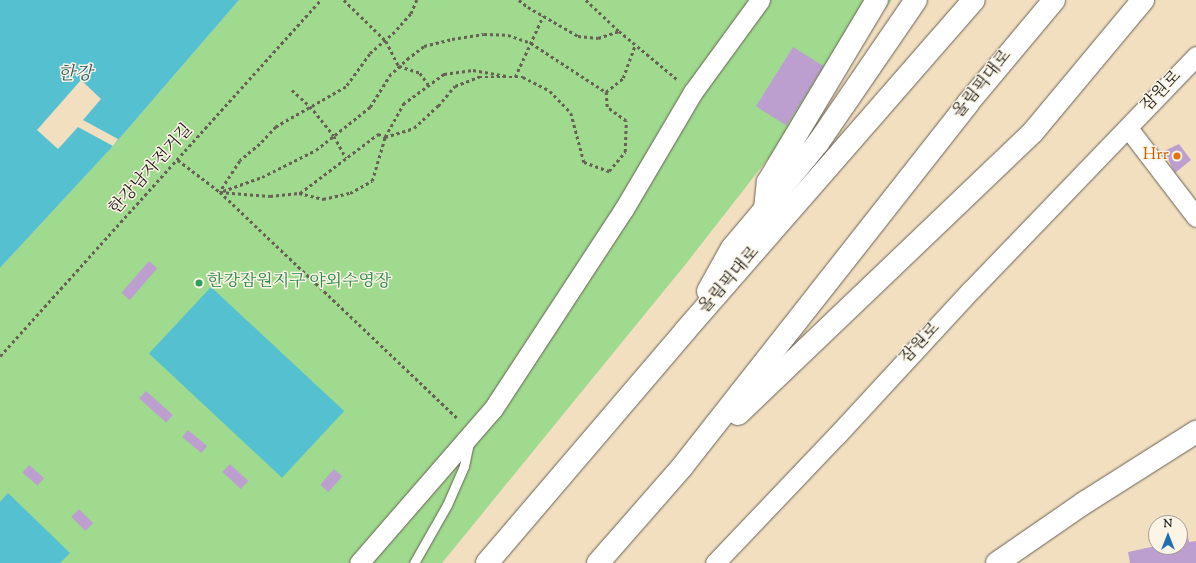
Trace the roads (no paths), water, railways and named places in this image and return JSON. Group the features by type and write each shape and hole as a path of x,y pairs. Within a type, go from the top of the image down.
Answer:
{"main road":[{"path":"765,209 768,182 877,0"},
{"path":"685,331 732,248 818,144 916,0"},
{"name":"올림픽대로","path":"487,563 685,331 974,0"},
{"name":"올림픽대로","path":"598,563 682,467 968,103 1054,0"},
{"path":"682,467 1033,132 1143,0"},
{"path":"997,563 1084,503 1196,432"}],"street":[{"path":"359,563 497,403 624,209 693,92 760,0"},
{"name":"잠원로","path":"715,563 837,435 971,290 1196,56"},
{"name":"잠원로","path":"1128,128 1195,215"}],"lane":[{"path":"414,563 447,505 464,466 472,432"}],"water":[{"name":"한강","path":"0,0 239,0 113,146 0,268"},
{"path":"211,287 344,411 282,478 149,354"},
{"path":"8,493 70,553 60,563 0,563 0,502"}],"place":[{"name":"Hrr","path":"1177,156"},
{"name":"한강잠원지구 야외수영장","path":"199,283"}]}
